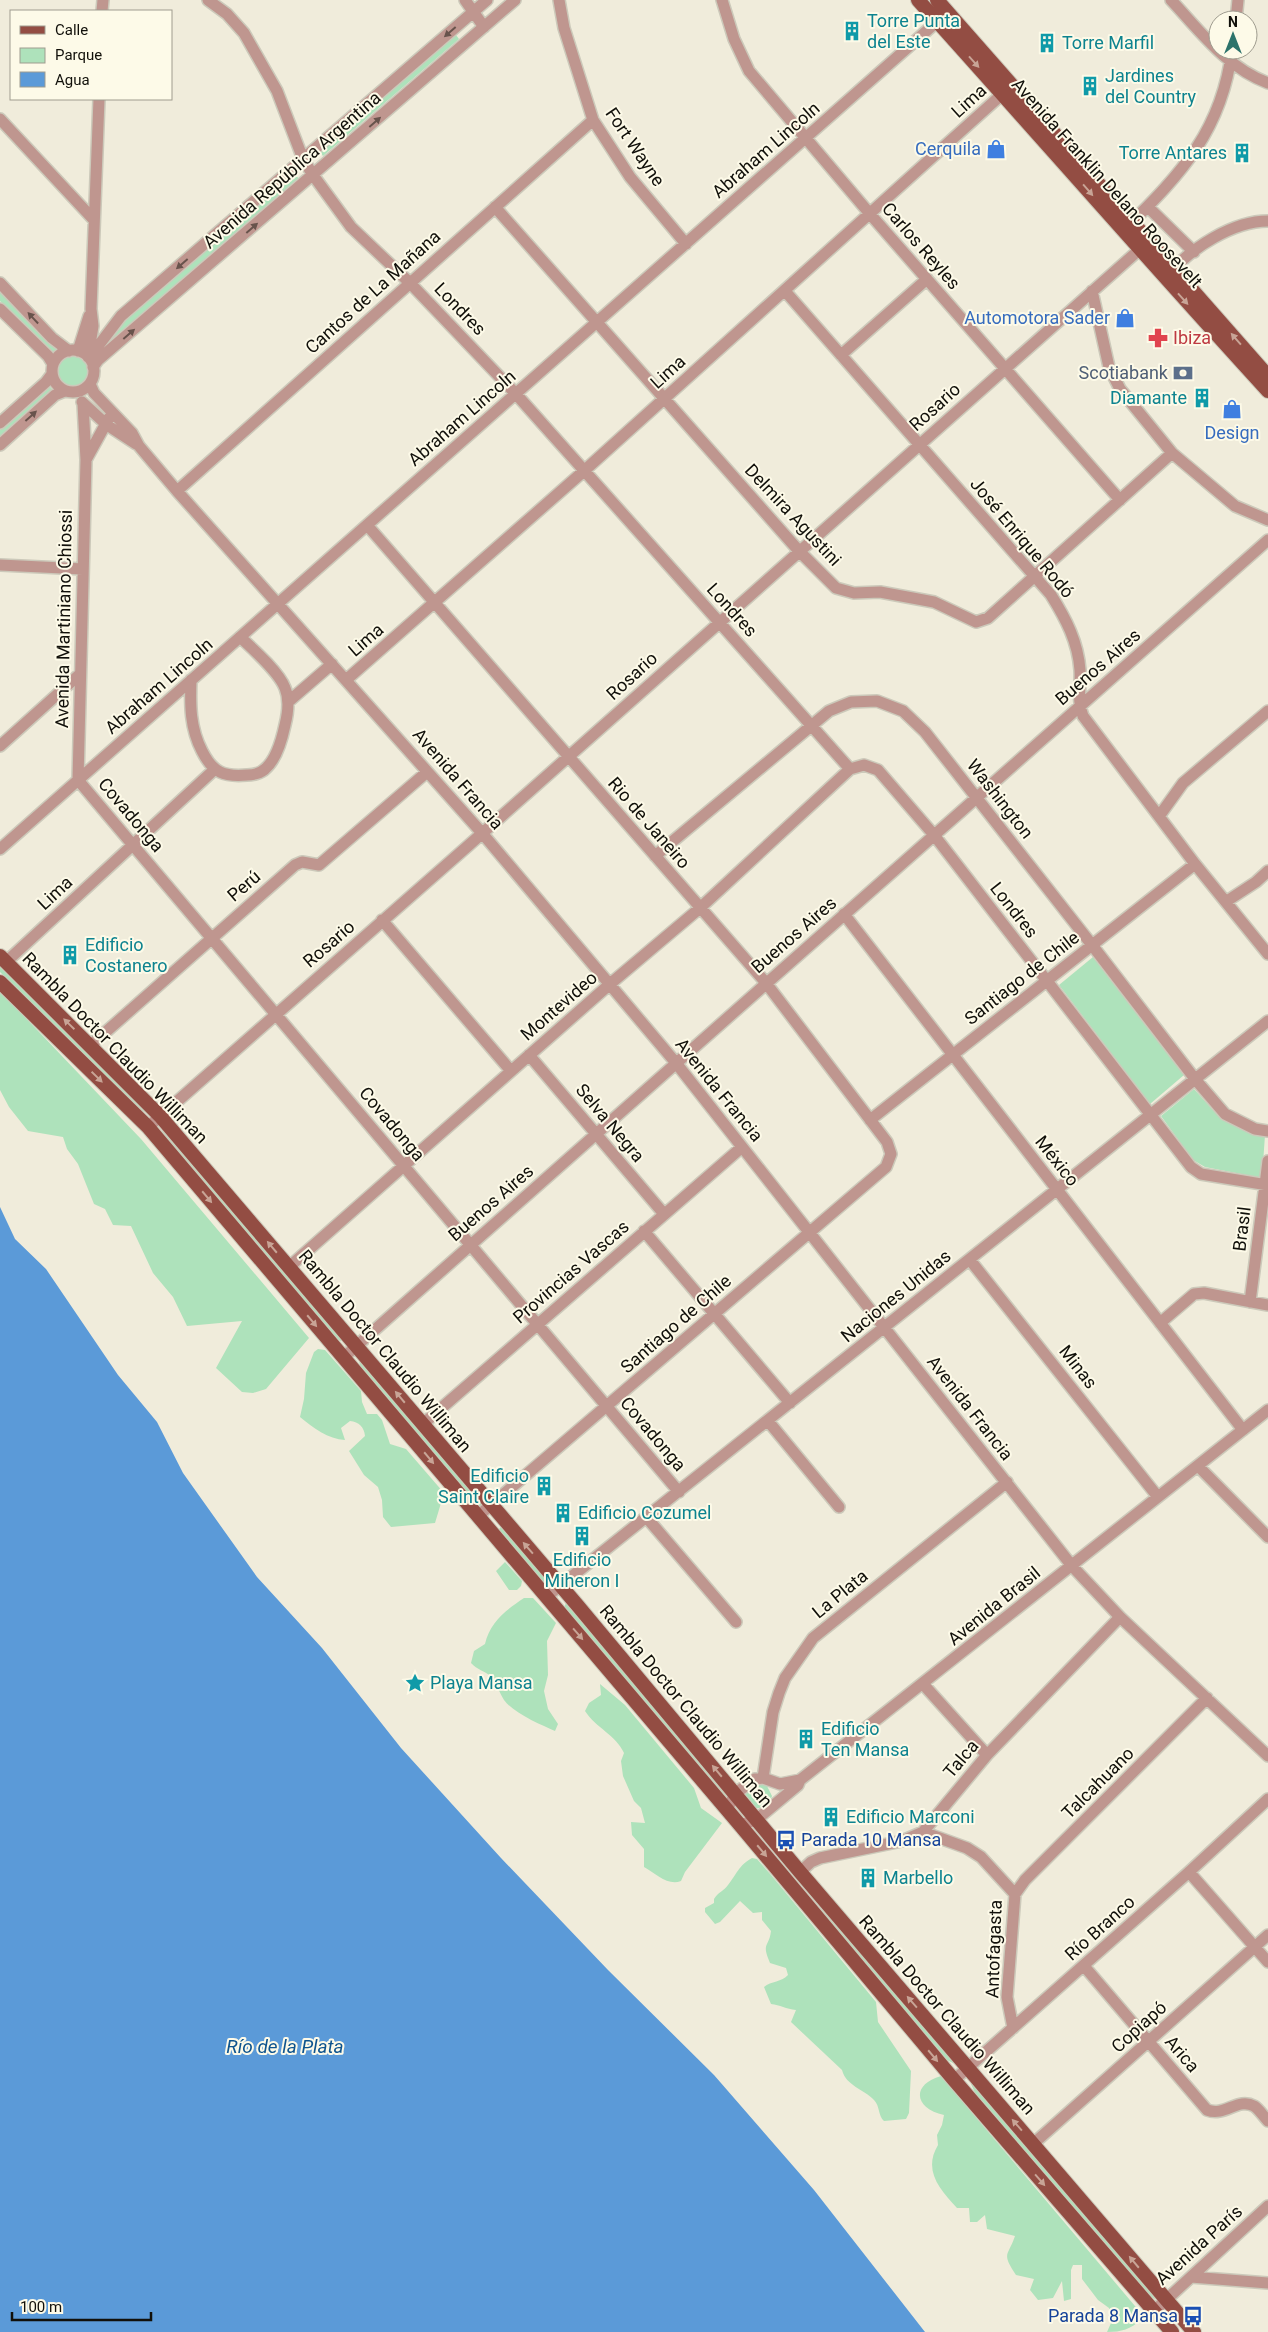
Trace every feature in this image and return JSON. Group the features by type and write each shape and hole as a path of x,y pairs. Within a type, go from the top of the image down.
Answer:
{"main road":[{"name":"Avenida Franklin Delano Roosevelt","path":"918,0 943,17 1169,274 1268,391"},
{"name":"Avenida Franklin Delano Roosevelt","path":"937,0 943,17"},
{"name":"Avenida Franklin Delano Roosevelt","path":"1127,226 1139,250 1169,274 1268,376"},
{"name":"Rambla Doctor Claudio Williman","path":"3,959 160,1116 560,1585 736,1793 800,1872 1194,2332"},
{"name":"Rambla Doctor Claudio Williman","path":"0,982 148,1127 727,1809 954,2080 1172,2332"}],"street":[{"name":"Londres","path":"208,0 227,14 244,33 277,91 303,159 351,227 410,283 516,394 850,768 864,765 878,770 934,835 1191,1167 1202,1174 1266,1185"},
{"path":"465,0 472,13 484,27"},
{"name":"Avenida República Argentina","path":"83,357 121,316 487,0"},
{"name":"Avenida República Argentina","path":"83,357 98,360 515,0"},
{"name":"Fort Wayne","path":"560,0 564,28 593,120 630,176 686,244"},
{"name":"Carlos Reyles","path":"722,0 734,39 750,71 805,139 1120,500"},
{"path":"1171,0 1230,64 1253,78 1268,83"},
{"name":"Abraham Lincoln","path":"0,849 943,17"},
{"path":"1127,226 1148,207 1190,159 1212,122 1226,90 1231,60"},
{"name":"Lima","path":"346,680 435,604 1007,90"},
{"path":"83,357 91,309 99,100"},
{"path":"0,119 94,220"},
{"name":"Cantos de La Mañana","path":"177,491 593,120"},
{"name":"Delmira Agustini","path":"495,207 799,552 836,588 854,593 880,592 934,602 976,622 988,618 1172,453"},
{"path":"1148,207 1194,252"},
{"path":"1169,274 1194,252 1232,227 1258,221 1268,221"},
{"name":"Rosario","path":"148,1127 1139,250"},
{"path":"841,355 927,279"},
{"path":"0,283 52,338 83,357 93,376 90,384 83,390 55,395 0,445"},
{"name":"José Enrique Rodó","path":"784,291 1051,595 1068,622 1078,653 1080,672 1079,706"},
{"path":"1092,291 1107,360 1120,389 1172,453 1236,506 1268,520"},
{"path":"0,309 42,350 52,369 56,384 69,392"},
{"path":"0,422 46,382 60,355 83,357"},
{"name":"Avenida Francia","path":"90,384 109,410 132,433 139,446 177,491 482,833 676,1062 1072,1566 1120,1617 1268,1756"},
{"name":"Avenida Francia","path":"69,392 107,425 139,446"},
{"name":"Avenida Martiniano Chiossi","path":"78,780 86,460 83,404"},
{"name":"Avenida Martiniano Chiossi","path":"86,460 107,425 110,415 109,410"},
{"name":"Rio de Janeiro","path":"367,525 766,983 887,1142 891,1154"},
{"name":"Buenos Aires","path":"344,1357 1268,540"},
{"path":"0,564 83,569"},
{"path":"191,680 191,722 202,751 216,770 229,777 253,775 264,770 272,761 283,736 289,708 288,702 285,687 265,661 240,637"},
{"name":"Lima","path":"288,702 332,664"},
{"path":"0,746 80,674"},
{"name":"Washington","path":"655,856 829,711 851,702 877,702 903,711 924,732 1092,945 1195,1080 1225,1114 1247,1126 1268,1131"},
{"path":"1079,706 1083,716 1160,815 1195,864 1227,901 1268,954"},
{"path":"1160,815 1183,783 1268,711"},
{"name":"Montevideo","path":"289,1267 610,984 700,908 850,768"},
{"name":"Lima","path":"3,959 216,770"},
{"name":"Perú","path":"91,1045 295,865 302,862 319,865 427,772"},
{"name":"Covadonga","path":"78,780 679,1492"},
{"name":"Santiago de Chile","path":"870,1120 1195,864"},
{"path":"1227,901 1256,882 1268,871"},
{"name":"México","path":"844,914 1243,1430"},
{"path":"382,920 511,1071"},
{"name":"Naciones Unidas","path":"546,1597 1268,1021"},
{"name":"Selva Negra","path":"529,1055 664,1214"},
{"name":"Provincias Vascas","path":"423,1424 742,1147"},
{"name":"Santiago de Chile","path":"478,1516 886,1167 891,1154"},
{"name":"Brasil","path":"1250,1302 1268,1161"},
{"path":"644,1232 790,1403"},
{"name":"Minas","path":"970,1260 1158,1497"},
{"path":"1160,1323 1194,1294 1268,1305"},
{"name":"Avenida Brasil","path":"740,1825 756,1820 798,1785 800,1780 1268,1410"},
{"path":"768,1421 839,1508"},
{"path":"1198,1466 1268,1537"},
{"name":"La Plata","path":"769,1780 773,1712 785,1678 813,1638 1007,1482"},
{"path":"647,1518 736,1622"},
{"name":"Talca","path":"800,1872 811,1862 820,1858 902,1841 923,1832 987,1755 1120,1617"},
{"path":"923,1684 987,1755"},
{"name":"Talcahuano","path":"1015,1894 1025,1880 1207,1698"},
{"path":"727,1809 736,1793 756,1779 786,1784 800,1780"},
{"path":"769,1780 778,1801"},
{"name":"Río Branco","path":"954,2080 1084,1966 1268,1799"},
{"name":"Antofagasta","path":"923,1832 967,1848 981,1857 1015,1894 1007,1997 1013,2028"},
{"path":"1189,1872 1268,1962"},
{"name":"Copiapó","path":"1033,2144 1268,1935"},
{"name":"Arica","path":"1084,1966 1207,2110 1214,2113 1222,2112 1237,2104 1246,2104 1255,2106 1268,2121"},
{"name":"Avenida París","path":"1154,2311 1268,2206"},
{"path":"1191,2277 1268,2283"}],"green space":[{"path":"456,35 459,39 323,156 320,152"},
{"path":"295,174 299,179 96,358 125,319"},
{"path":"0,288 58,350 53,355 0,301"},
{"path":"73,355 79,356 84,360 88,365 88,377 84,382 79,386 73,387 67,386 62,382 58,377 57,371 58,365 62,360 67,356"},
{"path":"49,386 53,390 0,438 0,430"},
{"path":"1093,957 1184,1075 1150,1104 1059,985"},
{"path":"0,962 147,1111 137,1109 0,972"},
{"path":"0,991 141,1139 309,1338 266,1389 253,1393 242,1392 216,1368 242,1321 187,1326 173,1297 153,1273 131,1226 113,1225 105,1209 94,1204 78,1164 67,1149 63,1137 28,1131 9,1107 0,1090"},
{"path":"1194,1089 1221,1119 1248,1132 1265,1135 1262,1178 1205,1167 1193,1160 1161,1116"},
{"path":"163,1129 342,1339 341,1341 333,1337 162,1133"},
{"path":"318,1349 325,1350 361,1391 362,1402 367,1414 377,1414 382,1420 390,1444 406,1449 444,1493 435,1523 391,1527 383,1517 382,1500 378,1487 364,1475 349,1451 365,1436 364,1430 358,1424 350,1421 341,1428 345,1440 339,1439 315,1429 300,1417 304,1399 306,1373 314,1352"},
{"path":"359,1361 361,1361 482,1502 482,1505 476,1506 361,1369"},
{"path":"501,1527 504,1528 549,1581 549,1584 545,1586 498,1530"},
{"path":"505,1562 522,1581 521,1586 517,1590 509,1590 496,1571"},
{"path":"524,1598 533,1598 556,1623 547,1641 548,1675 544,1691 548,1709 558,1724 555,1731 528,1718 508,1705 490,1676 471,1663 474,1651 485,1644 487,1636 495,1623 505,1612"},
{"path":"566,1603 568,1603 728,1796 723,1797 564,1608"},
{"path":"600,1684 625,1705 694,1788 701,1808 722,1823 685,1872 681,1881 667,1881 644,1867 644,1849 632,1835 631,1822 645,1823 641,1808 634,1801 623,1776 621,1761 624,1753 616,1741 585,1711 589,1703 601,1695"},
{"path":"758,1782 766,1784 772,1796 766,1805 756,1808 745,1795 746,1791"},
{"path":"754,1826 955,2064 947,2060 752,1831"},
{"path":"752,1858 757,1859 771,1875 876,2002 878,2022 911,2071 909,2113 906,2119 884,2121 874,2100 851,2084 842,2070 791,2022 796,2010 771,2004 764,1987 788,1975 786,1968 770,1963 767,1956 766,1948 771,1931 762,1920 762,1912 753,1913 740,1901 720,1922 715,1924 705,1912 705,1908 714,1903 714,1899 741,1867"},
{"path":"941,2076 1140,2312 1141,2320 1126,2329 1107,2332 1111,2323 1109,2308 1098,2300 1082,2279 1082,2265 1073,2265 1071,2270 1071,2299 1064,2301 1062,2281 1053,2298 1038,2300 1030,2290 1034,2279 1016,2275 1007,2258 1015,2236 987,2229 985,2215 977,2222 970,2222 969,2208 957,2208 944,2194 935,2179 932,2163 938,2145 937,2135 944,2115 927,2108 920,2097 924,2085"},
{"path":"971,2084 973,2084 1156,2297 1155,2299 1142,2291 976,2095"}],"water":[{"name":"Río de la Plata","path":"0,1207 15,1239 46,1269 118,1375 157,1422 183,1473 257,1577 322,1648 401,1748 501,1858 608,1970 714,2075 814,2190 925,2332 0,2332"}],"place":[{"name":"Torre Punta del Este","path":"852,31"},
{"name":"Torre Marfil","path":"1047,43"},
{"name":"Jardines del Country","path":"1090,86"},
{"name":"Cerquila","path":"996,149"},
{"name":"Torre Antares","path":"1242,153"},
{"name":"Automotora Sader","path":"1125,318"},
{"name":"Ibiza","path":"1158,338"},
{"name":"Scotiabank","path":"1183,373"},
{"name":"Diamante","path":"1202,398"},
{"name":"Design","path":"1232,409"},
{"name":"Edificio Costanero","path":"70,955"},
{"name":"Edificio Saint Claire","path":"544,1486"},
{"name":"Edificio Cozumel","path":"563,1513"},
{"name":"Edificio Miheron I","path":"582,1536"},
{"name":"Playa Mansa","path":"415,1683"},
{"name":"Edificio Ten Mansa","path":"806,1739"},
{"name":"Edificio Marconi","path":"831,1817"},
{"name":"Parada 10 Mansa","path":"786,1840"},
{"name":"Marbello","path":"868,1878"},
{"name":"Parada 8 Mansa","path":"1193,2316"}]}
